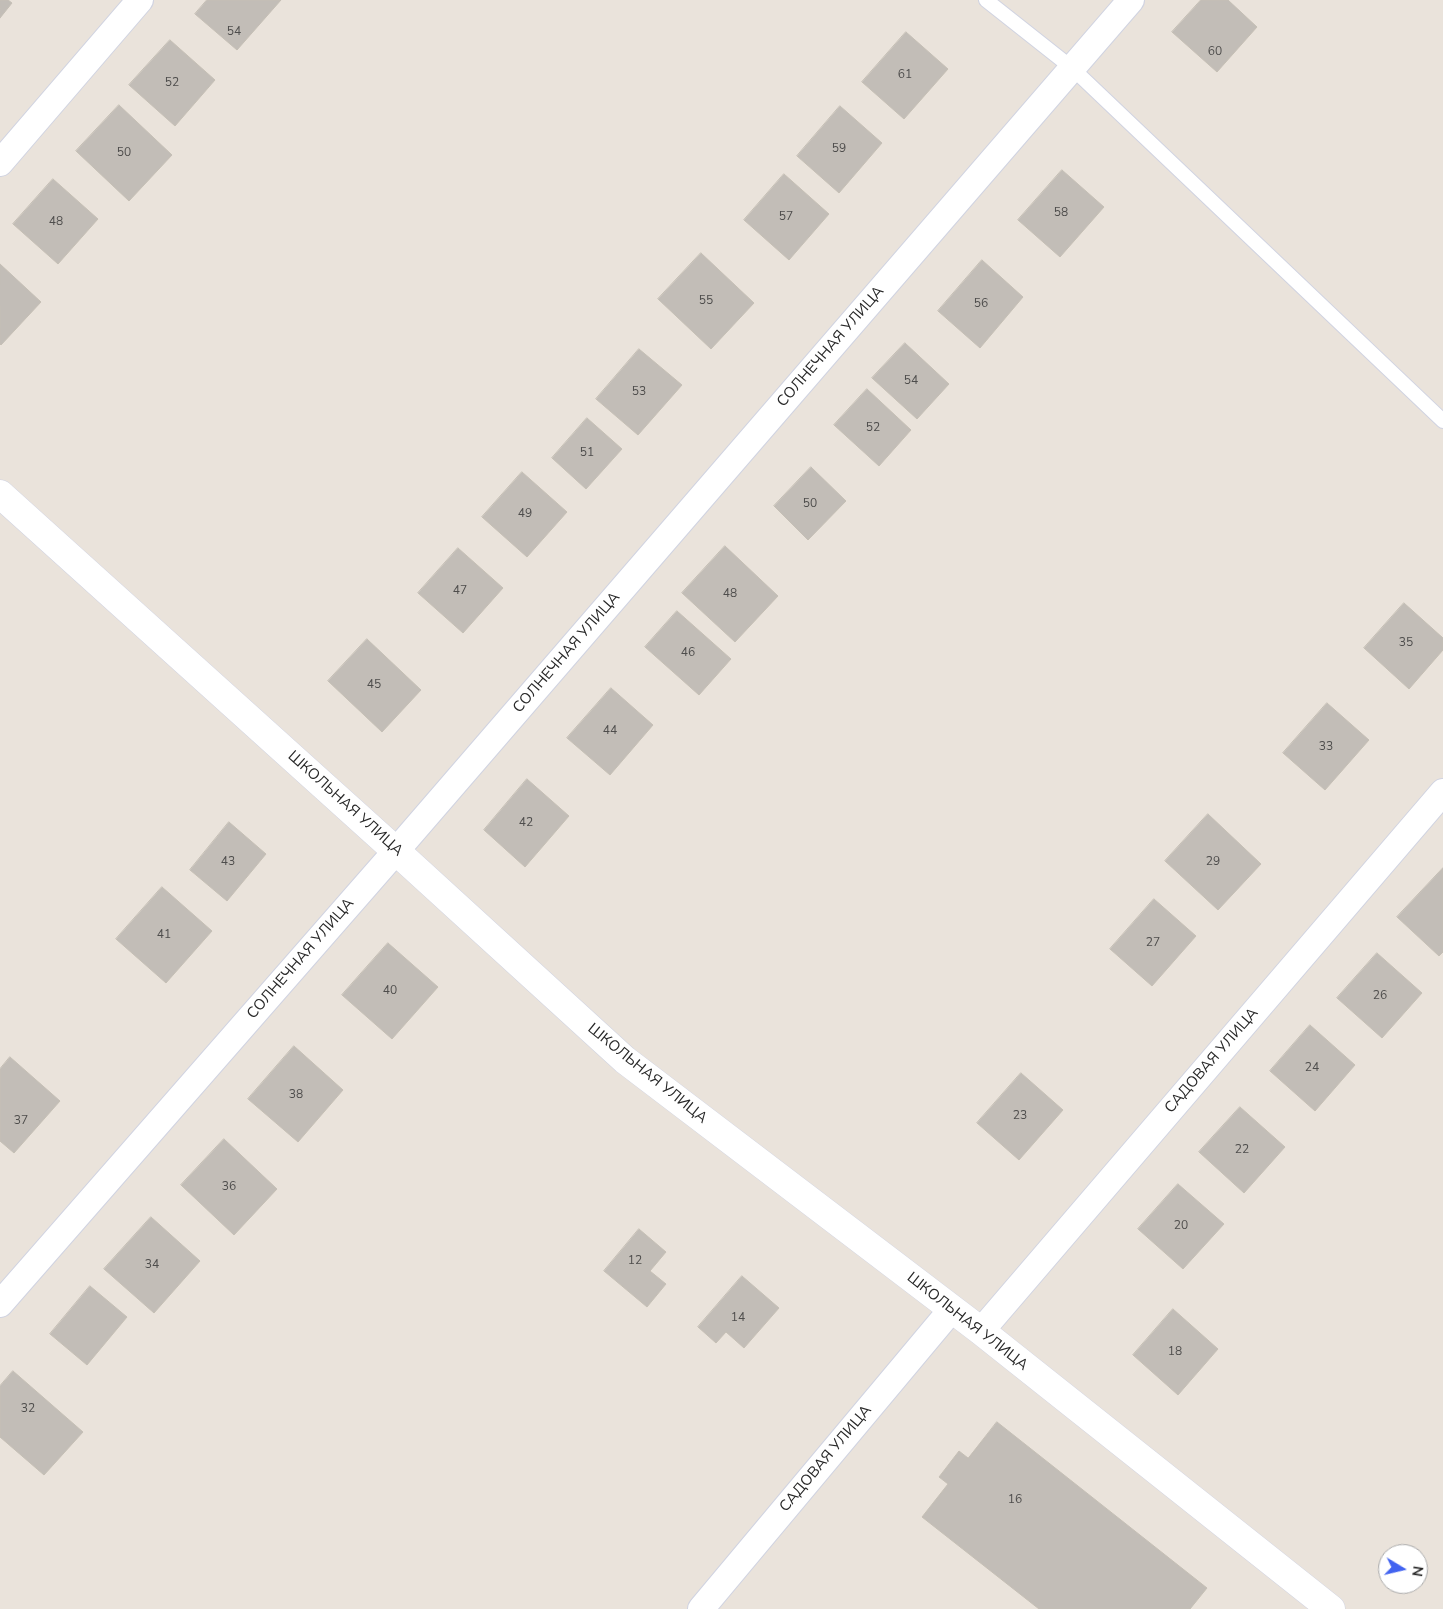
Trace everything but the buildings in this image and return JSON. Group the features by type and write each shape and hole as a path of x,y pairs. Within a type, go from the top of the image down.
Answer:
{"street":[{"path":"0,163 140,0"},
{"name":"СОЛНЕЧНАЯ УЛИЦА","path":"0,1304 396,851 1131,0"},
{"name":"ШКОЛЬНАЯ УЛИЦА","path":"0,494 625,1060 982,1331 1332,1609"},
{"name":"САДОВАЯ УЛИЦА","path":"982,1331 1443,792"},
{"name":"САДОВАЯ УЛИЦА","path":"701,1609 952,1310"}],"lane":[{"path":"986,0 1072,68 1443,421"}]}
